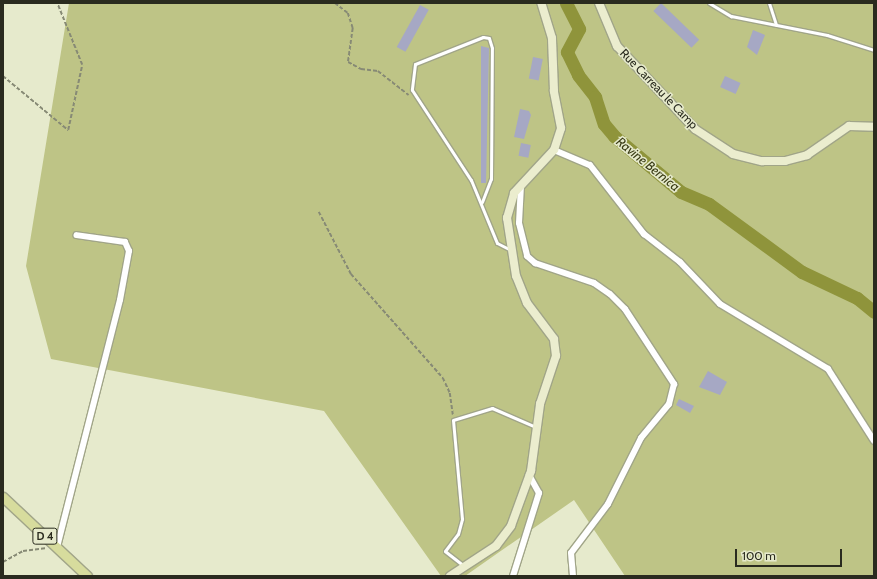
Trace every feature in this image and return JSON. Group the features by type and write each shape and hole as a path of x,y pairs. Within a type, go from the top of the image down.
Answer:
{"main road":[{"path":"450,576 496,546 511,526 529,475 536,427 556,356 554,339 527,303 516,276 507,218 509,203 521,185 554,150 561,128 548,28 541,3"},
{"name":"Rue Carreau le Camp","path":"599,3 617,46 695,129 733,154 762,161 785,161 807,155 849,126 874,127"},
{"name":"D 4","path":"3,497 87,576"}],"street":[{"path":"554,150 590,165 644,234 685,266 720,304 828,369 874,441"},
{"path":"521,185 519,223 526,256 535,263 594,283 610,294 625,309 674,384 669,404 641,438 608,504 571,553 573,576"},
{"path":"57,547 120,300 129,251 125,242 76,235"},
{"path":"513,576 539,493 529,475"}],"lane":[{"path":"709,3 731,16 827,35 874,50"},
{"path":"769,3 776,26"},
{"path":"482,202 492,179 492,42 483,38 414,64 411,82 416,98 451,145 482,202 497,244 512,250"},
{"path":"464,567 446,551 458,534 462,519 453,420 492,408 536,427"}],"path":[{"path":"3,76 68,130 82,65 57,3"},
{"path":"335,3 348,13 353,28 348,62 361,69 378,71 416,98"},
{"path":"320,212 350,274 443,378 450,393 453,420"},
{"path":"3,562 23,551 57,547"}],"green space":[{"path":"69,3 874,3 874,576 625,576 574,500 465,576 441,576 324,411 51,359 26,266"}],"building":[{"path":"661,3 699,40 691,48 653,11"},
{"path":"420,5 429,10 405,52 397,47"},
{"path":"753,30 765,35 757,55 747,47"},
{"path":"481,46 489,48 486,183 481,183"},
{"path":"533,57 543,59 539,81 529,79"},
{"path":"725,76 741,83 736,94 720,87"},
{"path":"520,109 529,111 531,115 524,139 514,137"},
{"path":"521,143 531,145 528,158 519,156"},
{"path":"708,371 727,382 720,395 699,387"},
{"path":"679,399 694,406 690,413 676,405"}],"waterway":[{"name":"Ravine Bernica","path":"566,3 579,29 567,52 578,75 595,97 604,124 614,136 681,192 709,204 802,272 857,298 874,312"}]}
